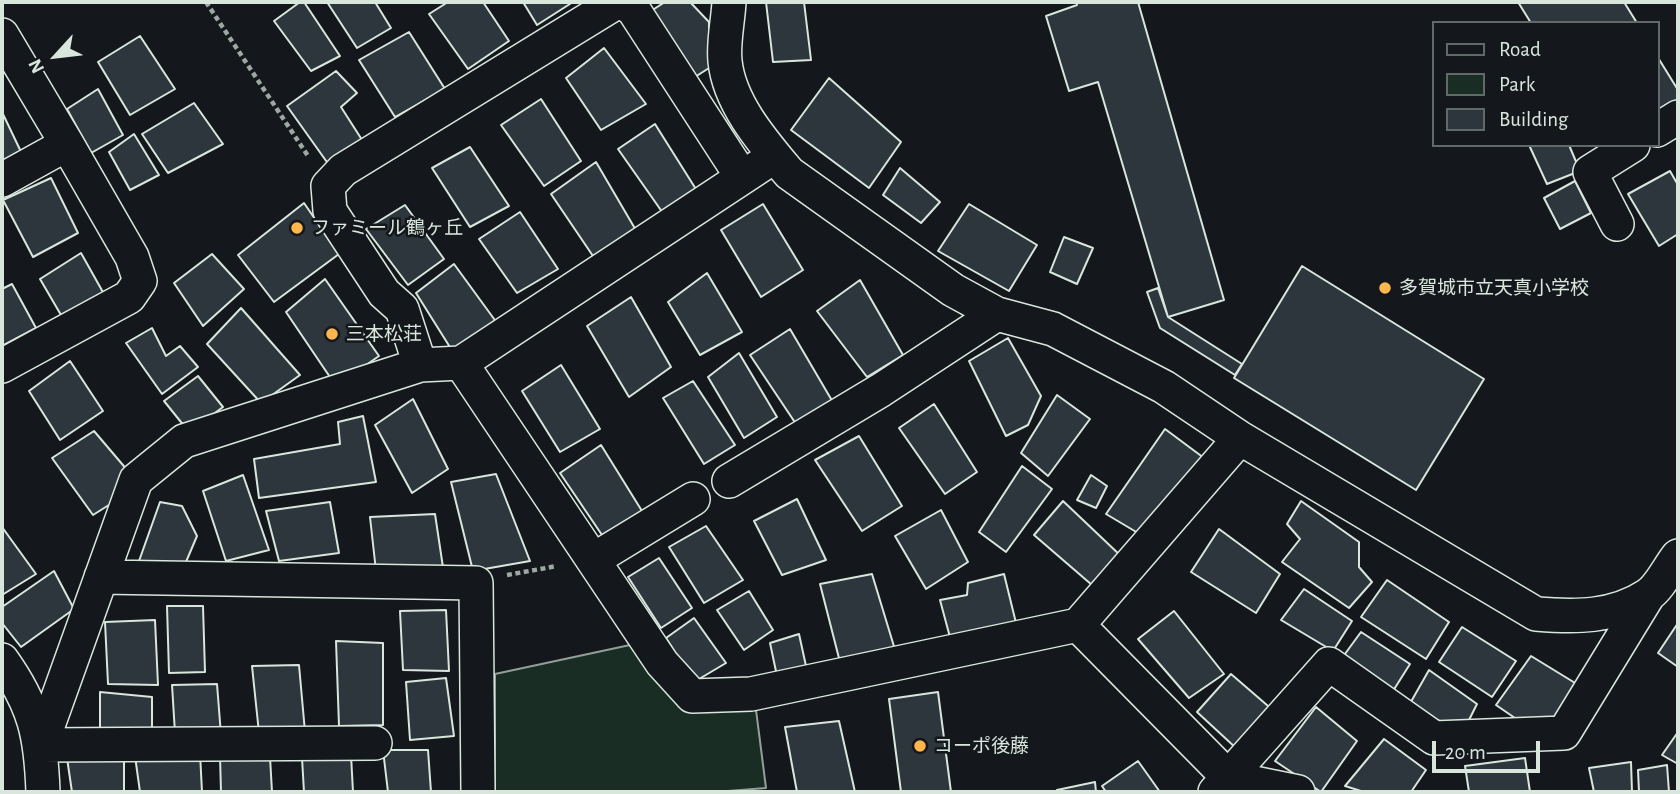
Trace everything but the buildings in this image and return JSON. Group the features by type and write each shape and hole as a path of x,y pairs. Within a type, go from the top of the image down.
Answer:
{"street":[{"path":"419,365 402,309 384,293 330,211 328,186 343,170 619,2 633,9 742,177"},
{"path":"729,2 725,62 741,107 775,156 789,173 953,290 997,314 1054,329 1164,387 1240,438 1536,614 1567,617 1604,615 1649,594"},
{"path":"2,35 132,257 140,281 129,298 2,366"},
{"path":"1659,129 1678,117"},
{"path":"2,180 67,144"},
{"path":"1617,224 1590,172 1630,147"},
{"path":"41,745 136,480 184,441 419,365 461,363 775,156"},
{"path":"729,481 881,390 997,314"},
{"path":"461,363 662,663 692,696 751,694 1078,625 1240,438"},
{"path":"593,560 693,499"},
{"path":"1222,785 1329,664 1434,738 1564,733 1649,594 1678,556"},
{"path":"101,578 477,583 478,792"},
{"path":"1078,625 1222,785 1298,792"},
{"path":"2,660 24,691 41,745 43,792"},
{"path":"41,745 375,743"}],"path":[{"path":"206,2 328,186"},
{"path":"477,583 593,560"}],"green space":[{"path":"630,645 651,669 755,702 766,788 715,792 495,792 495,674"}],"place":[{"name":"ファミール鶴ヶ丘","path":"297,228"},
{"name":"多賀城市立天真小学校","path":"1385,288"},
{"name":"三本松荘","path":"332,334"},
{"name":"コーポ後藤","path":"920,746"}]}
